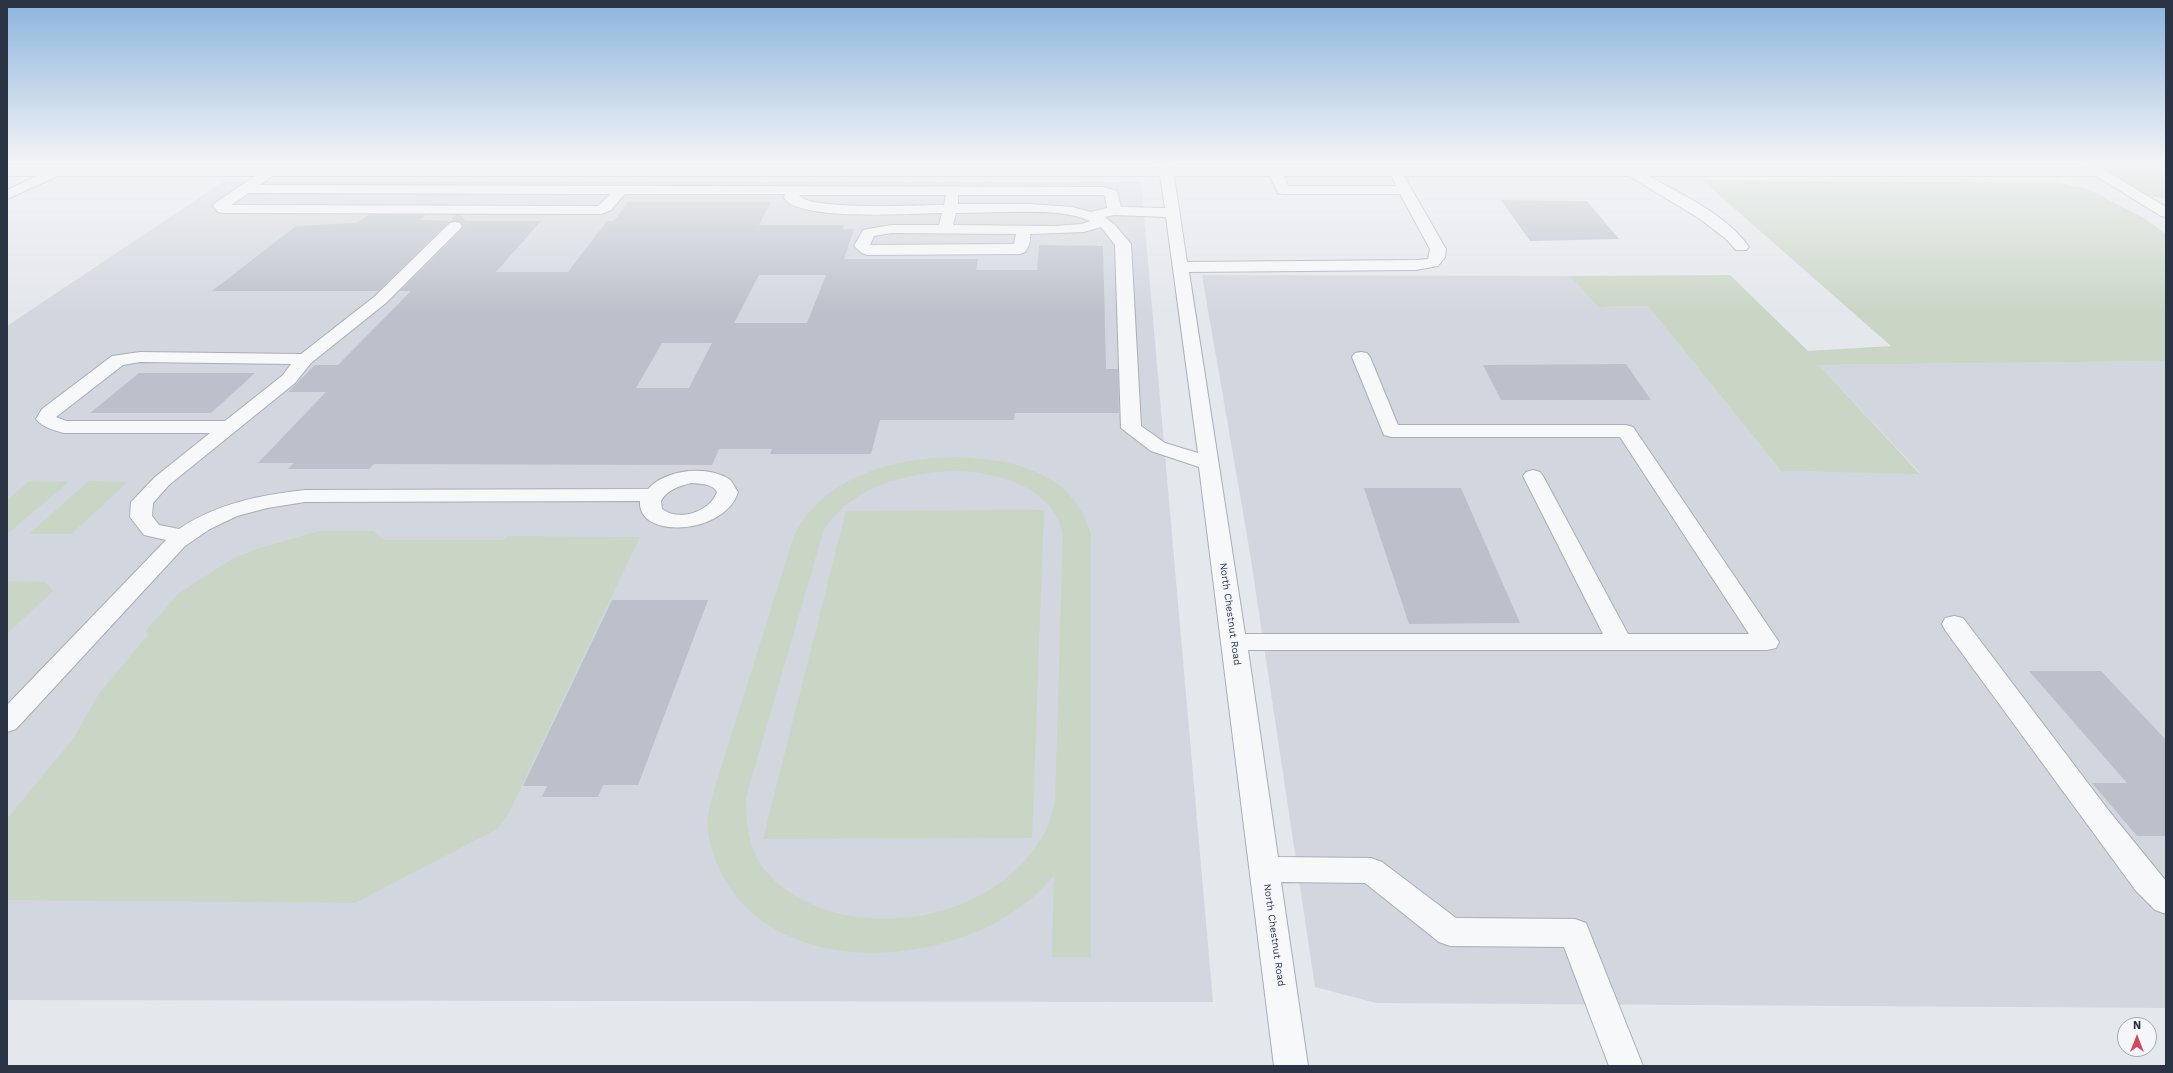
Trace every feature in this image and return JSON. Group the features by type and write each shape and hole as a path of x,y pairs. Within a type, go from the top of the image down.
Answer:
{"street":[{"path":"345,213 463,217 540,213"},
{"path":"184,536 152,530 141,518 142,502 162,481 289,379 305,359 380,300 467,213"},
{"path":"945,229 949,213"},
{"path":"1077,213 1102,216 1170,213"},
{"path":"1023,230 1023,242 1020,248 867,250 862,246 868,233 891,229 1023,230 1084,228 1102,216 1103,213"},
{"name":"North Chestnut Road","path":"1172,213 1234,642 1291,1066"},
{"path":"1180,267 1416,265 1433,262 1437,257 1438,249 1418,213"},
{"path":"1699,213 1735,239 1741,246"},
{"path":"1102,216 1123,244 1131,428 1158,447 1209,463"},
{"path":"229,427 64,427 52,423 46,419 49,413 118,360 140,357 305,359"},
{"path":"1234,642 1767,642 1626,431 1391,431 1361,357"},
{"path":"1533,476 1620,642"},
{"path":"7,722 172,546 207,521 240,508 272,500 305,496 653,495"},
{"path":"1954,624 2147,882 2166,902"},
{"path":"1265,869 1370,871 1450,932 1574,933 1626,1066"}],"shaded area":[{"path":"176,213 1144,213 1213,1002 7,1000 7,326"},
{"path":"1202,275 1569,276 1598,307 1648,306 1781,471 1920,473 1819,365 2166,361 2166,1008 1376,1003 1315,987 1250,553"}],"green space":[{"path":"1740,213 2134,213 2166,234 2166,361 1819,365 1920,474 1781,471 1648,306 1598,307 1569,276 1730,275 1808,351 1891,346"},
{"path":"958,457 1000,461 1020,466 1040,474 1057,484 1071,497 1083,514 1091,535 1091,957 1052,957 1054,875 1022,906 982,929 936,945 887,952 839,950 794,938 755,915 725,880 712,850 708,833 708,817 714,790 793,539 805,518 821,500 840,486 862,475 885,467 910,461","holes":["935,472 971,472 1005,479 1021,485 1035,493 1048,504 1057,518 1063,534 1055,802 1050,821 1041,839 1022,864 998,884 971,900 942,911 911,917 879,919 848,915 818,907 782,887 761,865 753,849 749,835 746,797 824,529 836,514 850,502 865,492 882,485 899,479"]},
{"path":"29,481 69,482 7,534 7,500"},
{"path":"89,481 128,482 71,534 29,534"},
{"path":"1044,510 1032,838 763,839 846,511"},
{"path":"319,531 373,531 384,540 505,540 508,536 640,537 507,817 497,829 355,903 7,900 7,819 73,739 98,695 148,635 145,632 178,594 232,559 257,549"},
{"path":"7,581 45,582 53,591 7,634"}],"building":[{"path":"620,213 765,213 759,225 844,225 843,229 854,229 844,259 978,259 976,270 1037,270 1039,245 1103,246 1106,369 1118,369 1119,413 1015,413 1014,420 880,420 871,454 770,454 772,449 719,449 712,465 374,464 369,469 288,469 294,463 258,463 326,392 288,392 315,365 338,365 411,291 400,291 461,230 463,225 460,222 455,221 541,221 496,272 568,272 607,221 614,221","holes":["759,275 826,275 807,323 734,323","662,343 712,343 689,388 636,388"]},
{"path":"1510,213 1597,213 1619,239 1530,241"},
{"path":"369,215 426,215 420,220 455,221 449,222 378,291 212,291 296,226 356,223"},
{"path":"1626,364 1651,400 1501,400 1483,365"},
{"path":"139,373 255,373 211,413 90,413"},
{"path":"1364,488 1461,488 1520,623 1409,624"},
{"path":"612,600 708,600 638,785 603,785 598,797 542,797 547,786 523,786"},
{"path":"2029,671 2101,671 2166,740 2166,836 2137,836 2092,783 2127,783"}],"tunnel":[{"path":"455,226 463,218"}]}
